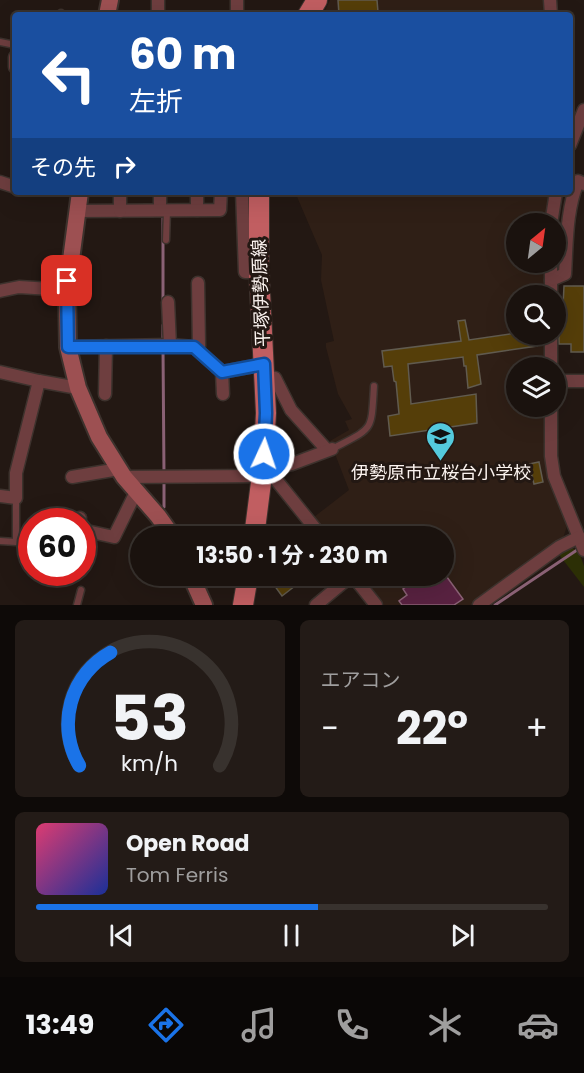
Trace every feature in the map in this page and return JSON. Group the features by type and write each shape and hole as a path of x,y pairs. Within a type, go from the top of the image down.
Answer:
{"main road":[{"name":"平塚伊勢原線","path":"256,526 266,470 259,272 259,195"},
{"path":"243,605 246,586"}],"street":[{"path":"573,138 584,110"},
{"path":"573,194 578,182 584,184"},
{"path":"80,195 67,290 68,347 78,388 99,437 121,473 165,526"},
{"path":"120,195 120,211"},
{"path":"160,195 163,210"},
{"path":"197,195 197,210"},
{"path":"77,211 220,210 221,195"},
{"path":"242,195 245,272 259,272"},
{"path":"552,213 555,195"},
{"path":"551,280 565,274 568,221 572,195"},
{"path":"551,273 551,285"},
{"path":"197,349 199,345 198,283"},
{"path":"0,291 19,287 67,290"},
{"path":"168,302 170,345"},
{"path":"68,347 170,345 194,347 222,372 223,394"},
{"path":"105,394 106,346"},
{"path":"72,477 121,473 266,470 292,464 330,449 291,410 275,378 264,370 222,372"},
{"path":"0,372 78,388"},
{"path":"0,496 16,498 16,473 39,381"},
{"path":"566,381 584,381"},
{"path":"479,605 559,547 582,540 554,476 551,456 551,417"},
{"path":"266,470 313,526"},
{"path":"96,530 114,537 136,492"},
{"path":"195,586 204,605"},
{"path":"316,605 340,586"},
{"path":"360,586 376,605"}],"lane":[{"path":"163,210 166,240"},
{"path":"330,449 367,430 372,421 374,386"},
{"path":"0,541 16,542 16,498"},
{"path":"77,605 81,590"}],"shaded area":[{"path":"330,0 546,0 548,12 324,12"},
{"name":"伊勢原市立桜台小学校","path":"296,195 550,195 547,213 506,213 506,273 544,273 544,285 506,285 506,345 545,345 545,357 506,357 506,417 545,417 545,467 568,523 563,538 471,605 384,605 370,586 454,586 454,526 322,526 314,517 349,490 330,441 349,430 345,421 352,419 338,394 326,347 326,343 334,341 321,280 322,255"},
{"path":"407,586 454,586 463,599 454,605 402,605 399,601 407,595 403,589"}],"green space":[{"path":"565,548 572,548 579,552 584,566 584,587 557,552"}],"building":[{"path":"338,0 377,0 378,12 339,12"},
{"path":"566,286 584,286 584,352 571,352 571,344 566,344"},
{"path":"465,320 469,340 506,334 506,345 537,346 477,355 481,384 468,388 463,357 408,364 411,404 476,394 477,423 390,436 388,416 399,414 396,382 392,366 384,367 382,351 461,341 458,321"},
{"path":"539,462 543,482 534,484 529,464"},
{"path":"275,586 295,586 282,596"}],"waterway":[{"path":"163,218 163,301"},
{"path":"163,325 163,343"},
{"path":"163,349 164,475"},
{"path":"164,481 164,507"},
{"path":"495,605 580,548"}],"place":[{"name":"伊勢原市立桜台小学校","path":"441,462"}],"route":[{"path":"67,281 68,347 170,345 194,347 222,372 264,364 266,413 264,454"}]}
